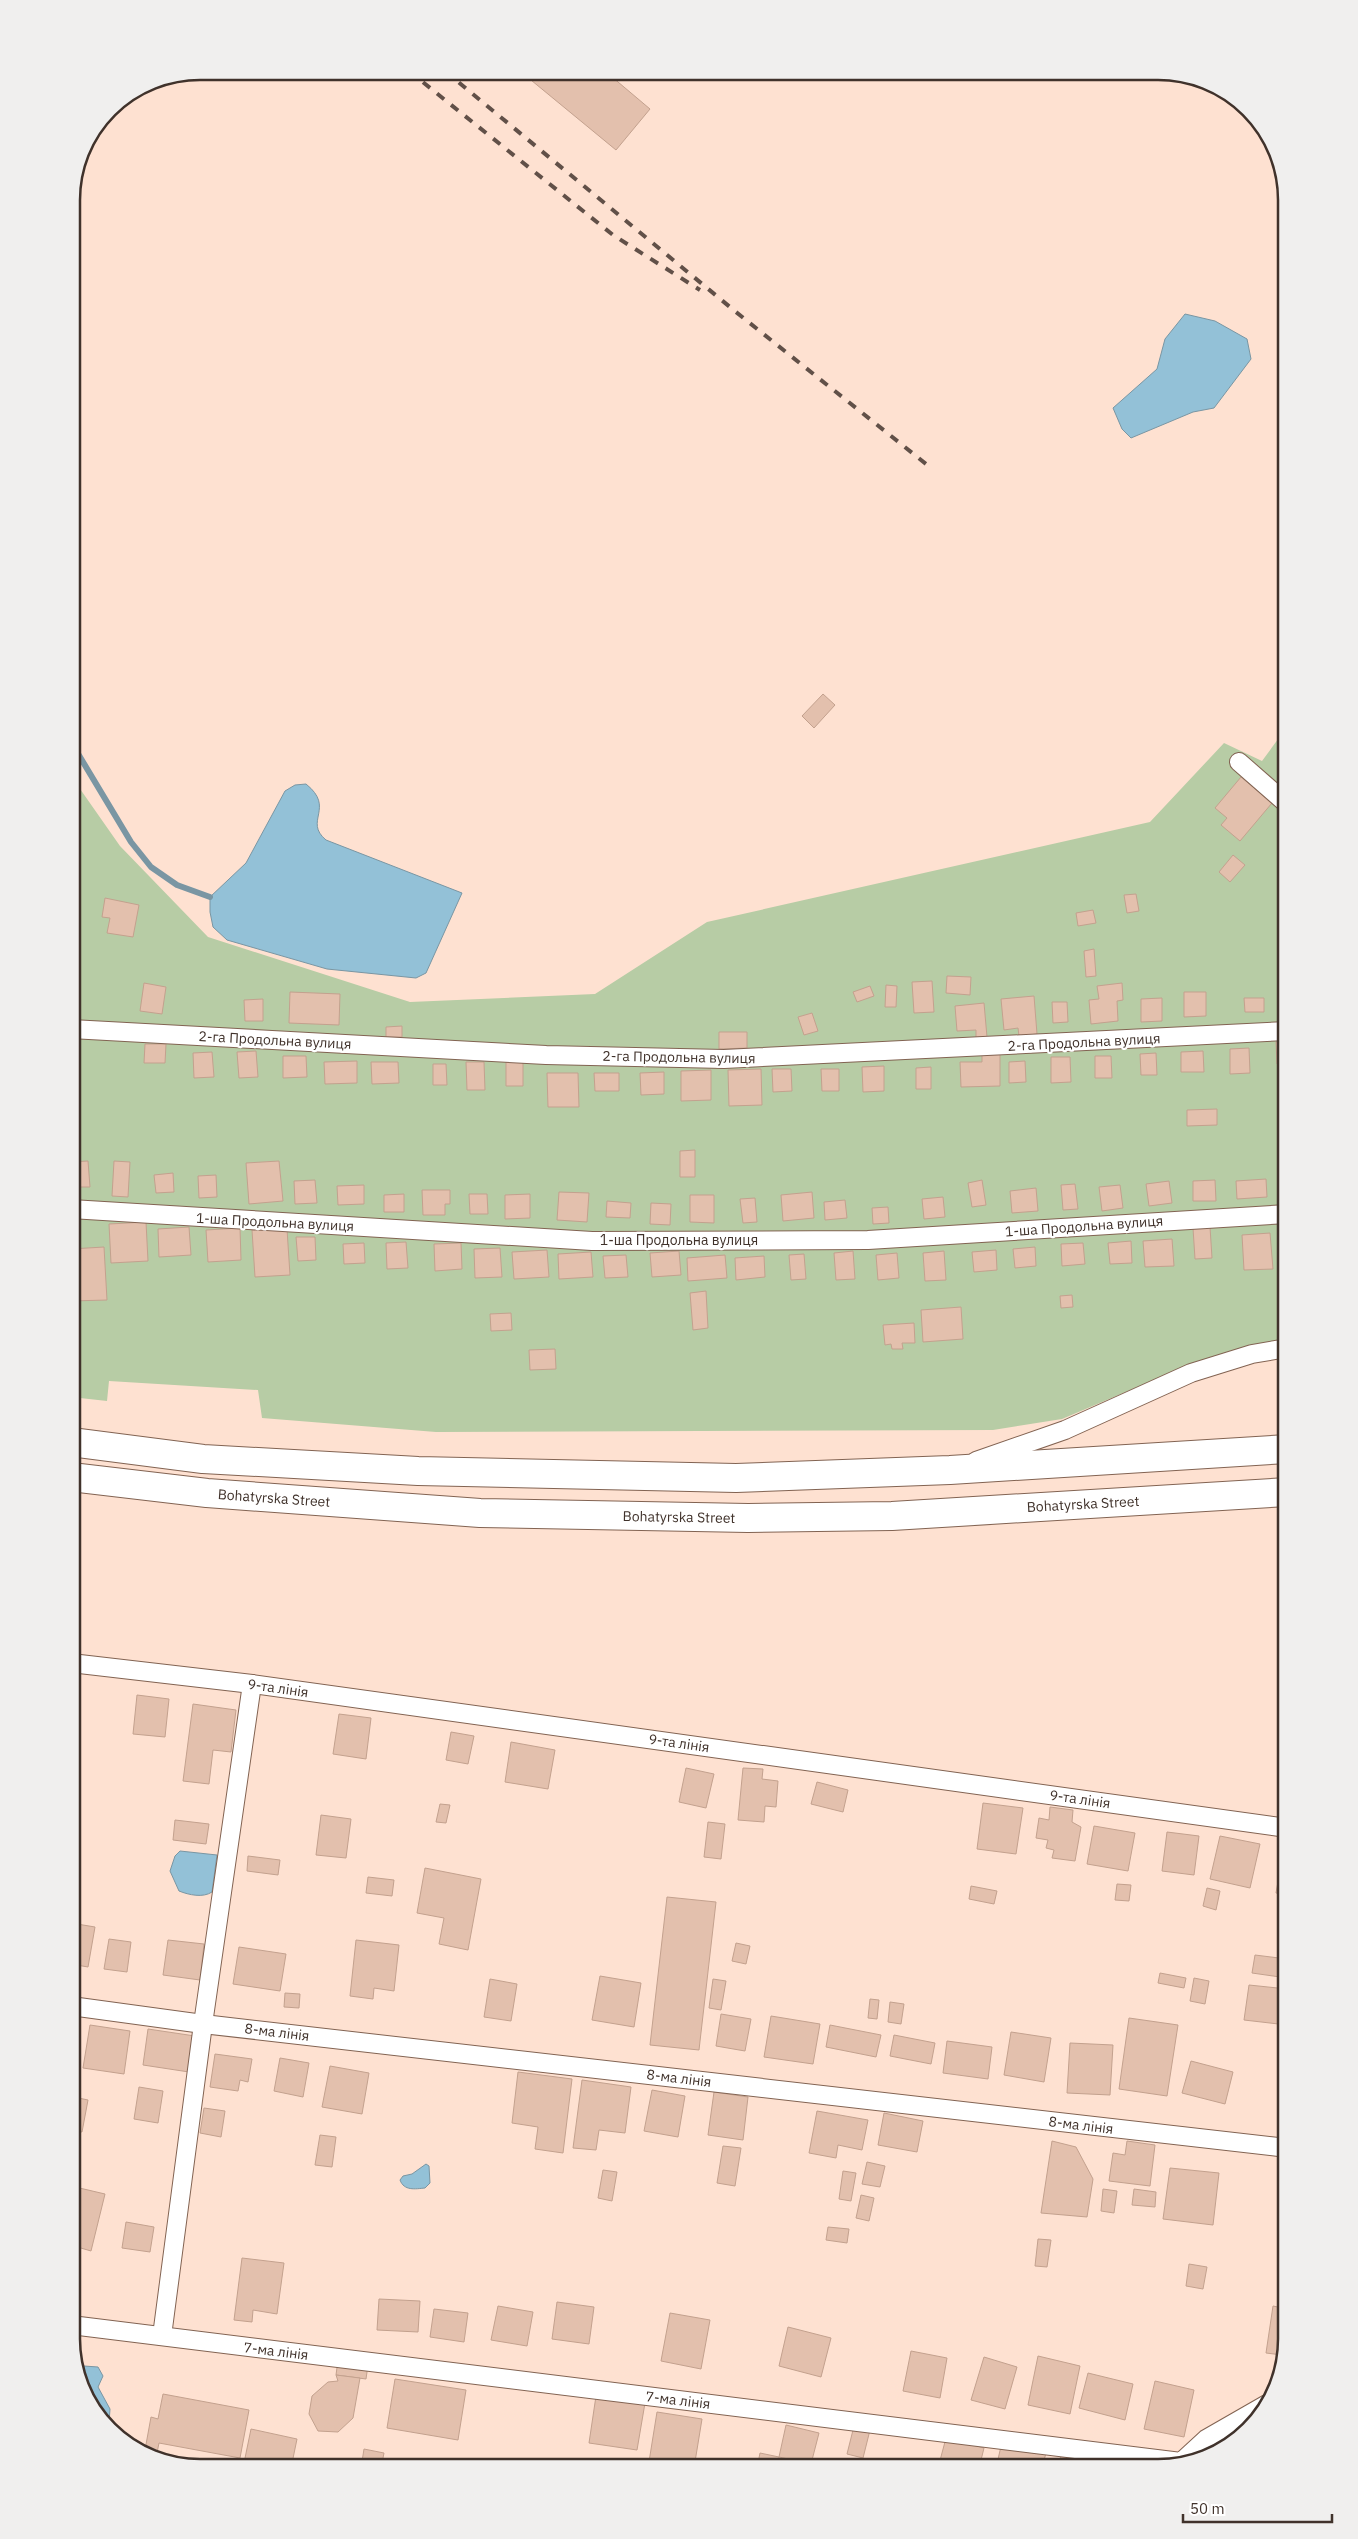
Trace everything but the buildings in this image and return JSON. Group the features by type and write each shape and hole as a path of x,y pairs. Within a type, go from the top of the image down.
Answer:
{"main road":[{"path":"80,1443 203,1459 418,1471 736,1478 950,1470 1278,1450"},
{"name":"Bohatyrska Street","path":"80,1478 207,1493 480,1513 748,1518 892,1516 1278,1493"}],"street":[{"path":"1239,762 1278,796"},
{"name":"2-га Продольна вулиця","path":"80,1029 546,1054 724,1059 1278,1031"},
{"name":"1-ша Продольна вулиця","path":"80,1210 592,1241 868,1240 1278,1215"},
{"path":"950,1470 1065,1430 1191,1373 1252,1354 1278,1350"},
{"name":"9-та лінія","path":"80,1664 252,1684 1278,1827"},
{"path":"162,2336 203,2024 252,1684"},
{"name":"8-ма лінія","path":"80,2007 203,2024 1278,2147"},
{"name":"7-ма лінія","path":"80,2326 1149,2459"},
{"name":"7-ма лінія","path":"1190,2455 1206,2439 1253,2412"}],"green space":[{"path":"1278,739 1278,1342 1161,1377 1062,1419 993,1430 436,1432 262,1418 258,1390 109,1381 107,1401 80,1398 80,789 120,846 208,937 410,1002 595,994 707,922 1150,822 1224,743 1262,761"},
{"path":"1240,2426 1225,2439 1213,2446"}],"water":[{"path":"1185,314 1215,321 1247,339 1251,359 1214,408 1193,412 1131,438 1122,429 1113,408 1157,369 1165,339"},
{"path":"306,784 319,800 317,827 326,840 462,893 426,973 416,978 327,969 227,940 213,927 210,897 246,863 285,791 295,785"},
{"path":"180,1851 217,1855 212,1892 196,1895 179,1891 170,1871 175,1856"},
{"path":"426,2164 429,2166 430,2183 425,2188 407,2188 402,2184 400,2180 403,2176 412,2174"},
{"path":"83,2367 98,2367 103,2376 98,2387 110,2409 109,2417 96,2399"}],"waterway":[{"path":"80,757 131,842 151,867 177,885 210,897"}],"railway":[{"path":"420,80 613,235 700,290"},
{"path":"456,80 736,312 931,468"}]}
